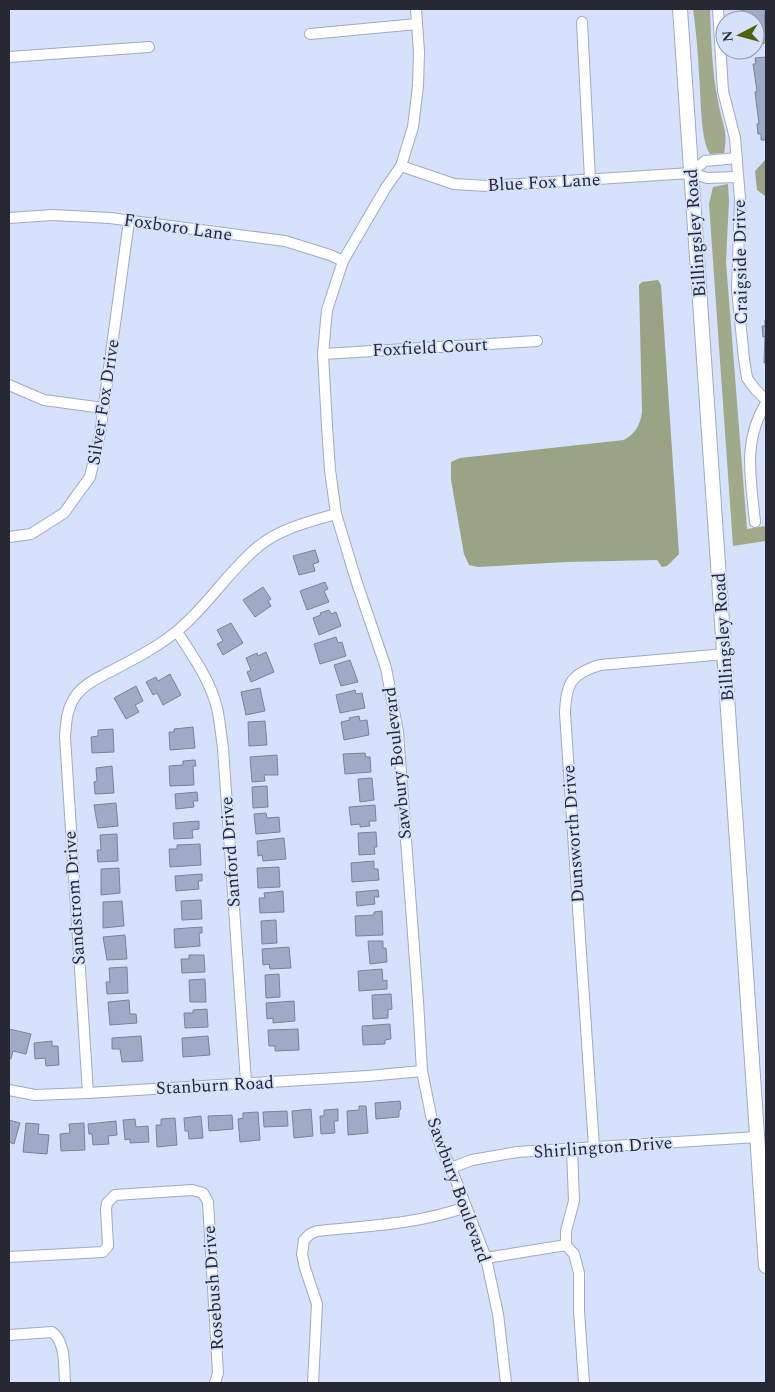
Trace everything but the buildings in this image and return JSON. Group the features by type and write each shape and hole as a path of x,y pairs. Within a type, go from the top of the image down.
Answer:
{"street":[{"name":"Sawbury Boulevard","path":"416,9 418,86 413,127 401,166 343,261 327,310 323,354 330,470 336,514 386,668 398,732 422,1071 432,1120 441,1148 451,1168 486,1258 498,1314 506,1383"},
{"name":"Billingsley Road","path":"680,9 766,1266"},
{"name":"Craigside Drive","path":"718,9 723,91 734,138 740,198 737,289 744,359 747,378 766,402"},
{"path":"582,22 590,179"},
{"path":"310,34 417,24"},
{"path":"9,57 149,47"},
{"path":"691,173 705,161 736,158"},
{"name":"Blue Fox Lane","path":"401,166 454,184 487,186 691,173"},
{"name":"Craigside Drive","path":"691,173 707,178 738,177"},
{"name":"Foxboro Lane","path":"9,218 52,216 110,218 285,241 343,261"},
{"name":"Silver Fox Drive","path":"9,538 31,534 64,513 90,477 100,434 129,221"},
{"name":"Foxfield Court","path":"323,354 537,341"},
{"path":"9,385 44,400 103,408"},
{"path":"755,522 749,462 750,447 754,427 766,402"},
{"path":"176,632 209,600 238,564 260,544 290,528 336,514"},
{"name":"Sandstrom Drive","path":"88,1092 64,737 66,720 70,705 78,693 88,684 135,658 176,632"},
{"name":"Sanford Drive","path":"176,632 199,665 208,684 218,716 223,748 246,1082"},
{"name":"Dunsworth Drive","path":"594,1147 565,713 566,695 572,679 585,670 600,665 724,654"},
{"name":"Stanburn Road","path":"9,1090 35,1095 368,1076 422,1071"},
{"name":"Shirlington Drive","path":"451,1168 472,1160 517,1152 757,1137"},
{"path":"572,1149 574,1201 566,1231 566,1245 574,1254 579,1273 579,1311 584,1383"},
{"name":"Rosebush Drive","path":"9,1257 103,1252 108,1246 107,1203 116,1195 192,1190 203,1193 208,1202 218,1373 215,1383"},
{"path":"313,1383 317,1304 304,1268 302,1254 304,1240 310,1234 317,1231 402,1222 466,1208"},
{"path":"486,1258 566,1245"},
{"path":"9,1335 52,1332 55,1334 61,1343 65,1383"}],"shaded area":[{"path":"693,9 710,9 714,78 726,139 724,153 710,154 704,138"},
{"path":"766,159 765,196 757,190 755,171"},
{"path":"728,184 726,262 747,529 766,526 766,541 733,546 709,204 713,187"},
{"path":"658,280 661,285 679,554 667,566 662,567 657,560 566,562 478,567 469,565 464,554 451,480 451,462 460,458 624,440 632,434 639,425 642,412 639,285 642,282"}]}
